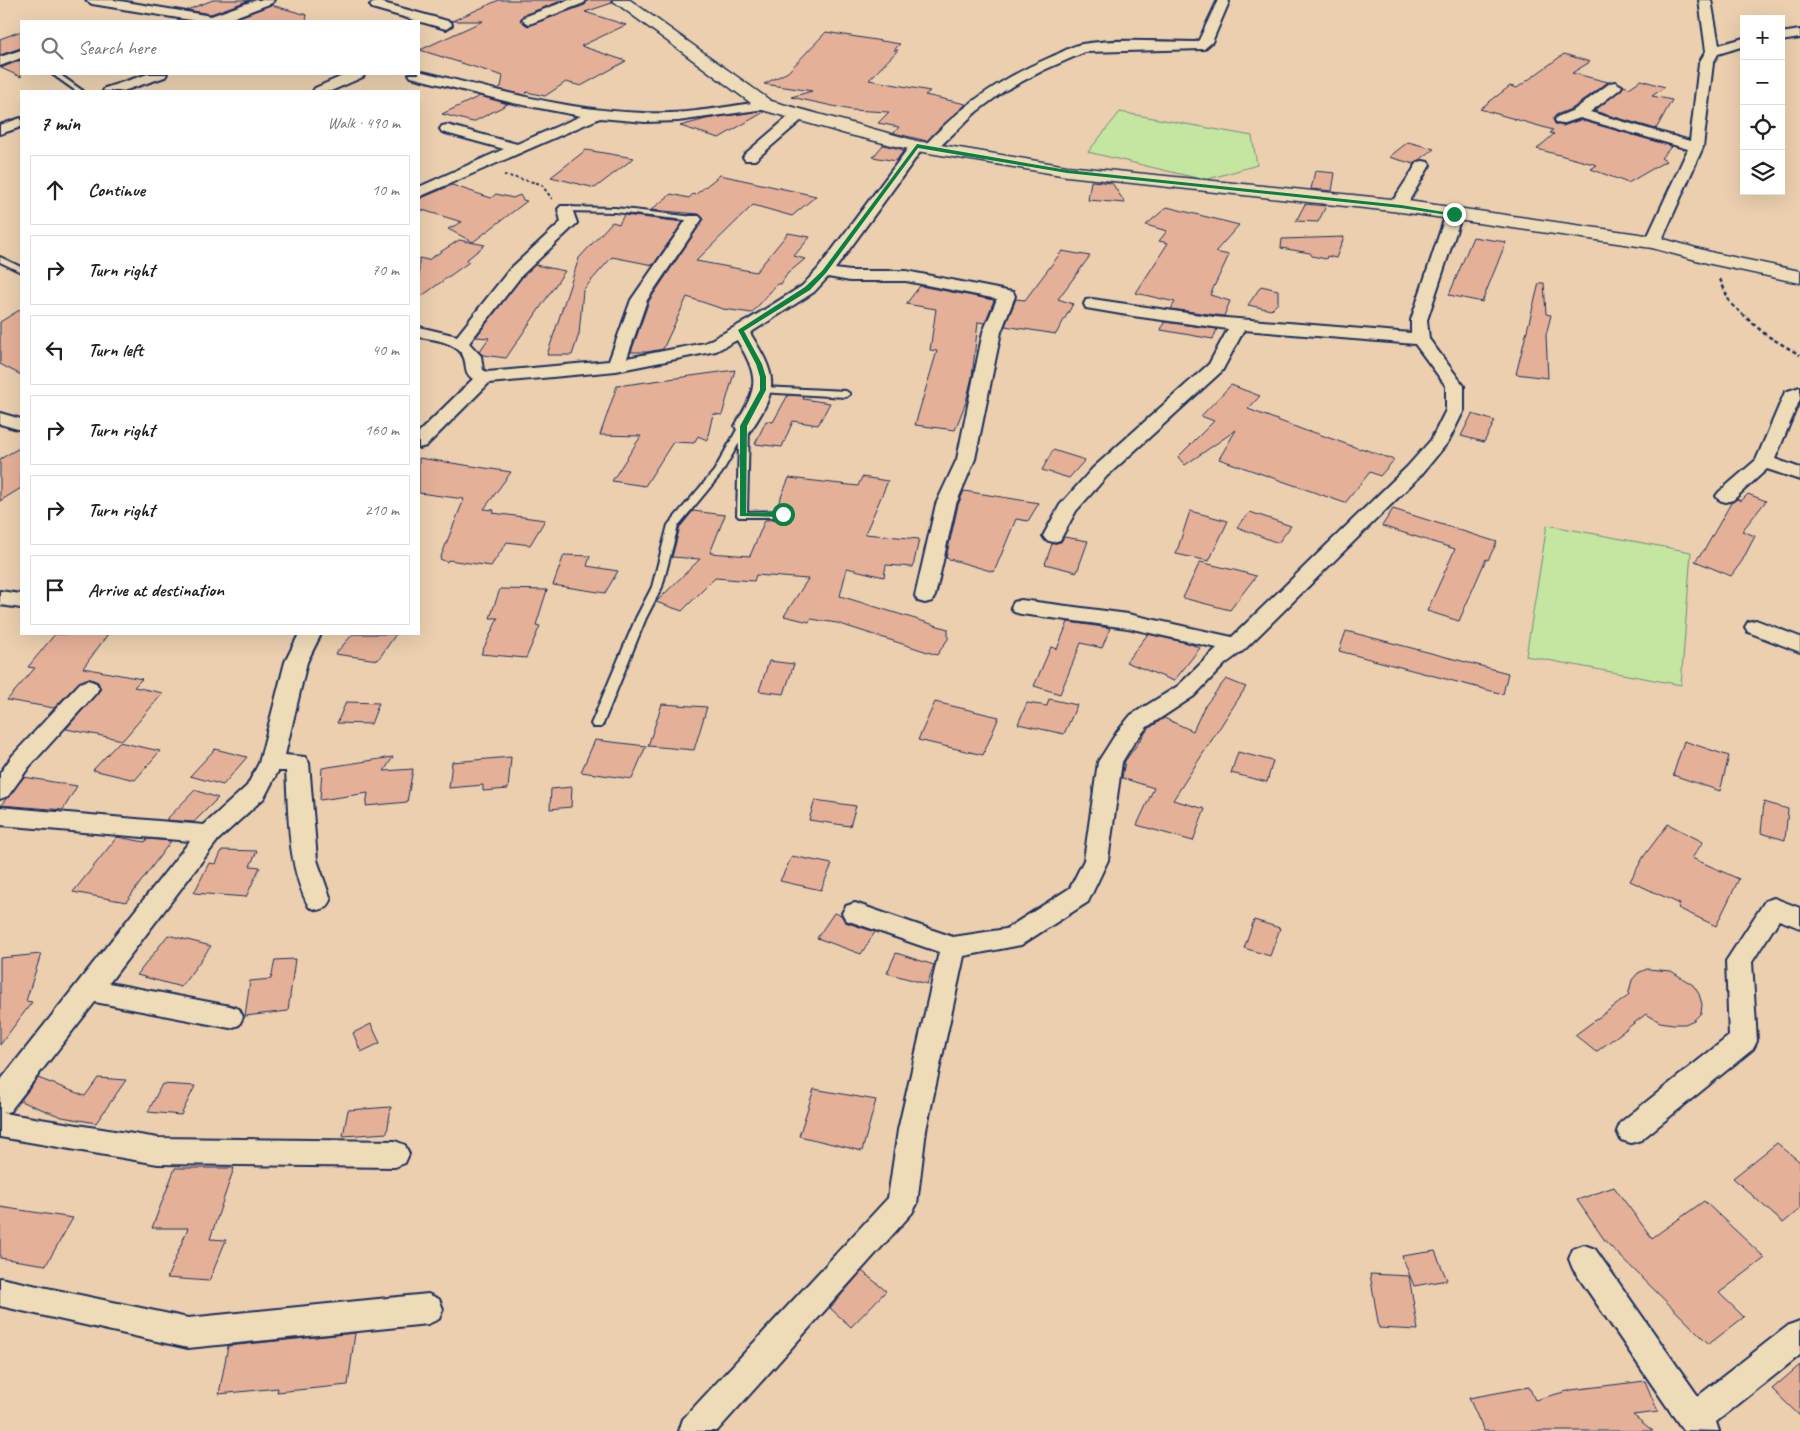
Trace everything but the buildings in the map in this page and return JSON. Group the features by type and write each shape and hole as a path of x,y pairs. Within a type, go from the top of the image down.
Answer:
{"street":[{"path":"92,0 215,20 268,0"},
{"path":"387,0 376,5 446,25"},
{"path":"528,20 580,0"},
{"path":"620,0 765,105 923,147 1067,171 1401,206 1653,242 1711,258 1800,276"},
{"path":"1653,242 1696,147 1706,63 1713,51 1705,0"},
{"path":"420,332 444,336 459,344 472,356 475,372 484,378 616,366 710,347 808,289 824,272 923,147 999,88 1039,67 1083,48 1110,46 1199,46 1205,42 1223,2"},
{"path":"117,18 142,9"},
{"path":"1785,36 1800,34"},
{"path":"1713,51 1740,43"},
{"path":"0,62 20,54"},
{"path":"113,90 157,75"},
{"path":"322,90 356,75"},
{"path":"420,75 531,103 598,114 679,117 765,105"},
{"path":"1562,120 1579,113 1615,86"},
{"path":"1579,113 1696,147"},
{"path":"420,192 474,166 519,149 598,114"},
{"path":"750,158 799,115"},
{"path":"0,130 20,122"},
{"path":"447,129 519,149"},
{"path":"1401,206 1402,199 1423,165"},
{"path":"459,344 516,272 569,222 566,209"},
{"path":"856,913 953,947 1012,938 1079,895 1096,860 1110,762 1125,738 1139,721 1186,691 1217,659 1236,645 1414,471 1439,442 1455,410 1455,386 1420,339 1419,320 1454,214"},
{"path":"616,366 639,300 694,219"},
{"path":"824,272 850,276 906,276 1007,296 992,332 966,459 946,504 926,596"},
{"path":"1092,304 1142,314 1238,325 1420,339"},
{"path":"1053,536 1068,509 1100,472 1216,367 1238,325"},
{"path":"741,330 759,364 763,377 763,390 744,426"},
{"path":"420,441 484,378"},
{"path":"1726,496 1764,462 1791,396 1800,392"},
{"path":"0,418 20,425"},
{"path":"1764,462 1800,474"},
{"path":"0,598 20,601"},
{"path":"1021,607 1128,620 1236,645"},
{"path":"1756,627 1800,645"},
{"path":"0,1102 90,990 209,834 256,792 272,763 296,662 310,635"},
{"path":"0,790 21,761 88,688"},
{"path":"272,763 297,763 305,860 318,900"},
{"path":"0,816 209,834"},
{"path":"1631,1131 1743,1041 1739,962 1774,908 1800,918"},
{"path":"695,1431 902,1204 912,1130 953,947"},
{"path":"90,990 230,1017"},
{"path":"0,1125 158,1151 395,1154"},
{"path":"1584,1259 1699,1425 1800,1336"},
{"path":"0,1292 188,1333 428,1309"}],"lane":[{"path":"56,75 79,90"},
{"path":"566,209 615,210 694,219"},
{"path":"0,259 20,269"},
{"path":"763,390 846,394"},
{"path":"744,426 742,515 783,514"},
{"path":"597,724 641,618 657,587 673,525 718,472 744,426"}],"path":[{"path":"474,166 541,184 552,200 566,209"},
{"path":"1711,258 1730,303 1766,335 1800,355"}],"green space":[{"path":"1120,112 1252,136 1257,165 1205,180 1088,152"},
{"path":"1547,525 1691,552 1681,685 1526,656"}],"route":[{"path":"783,514 742,515 744,426 763,390 763,377 759,364 741,330 754,324 808,289 824,272 917,146 1067,171 1401,206 1454,214"}]}
